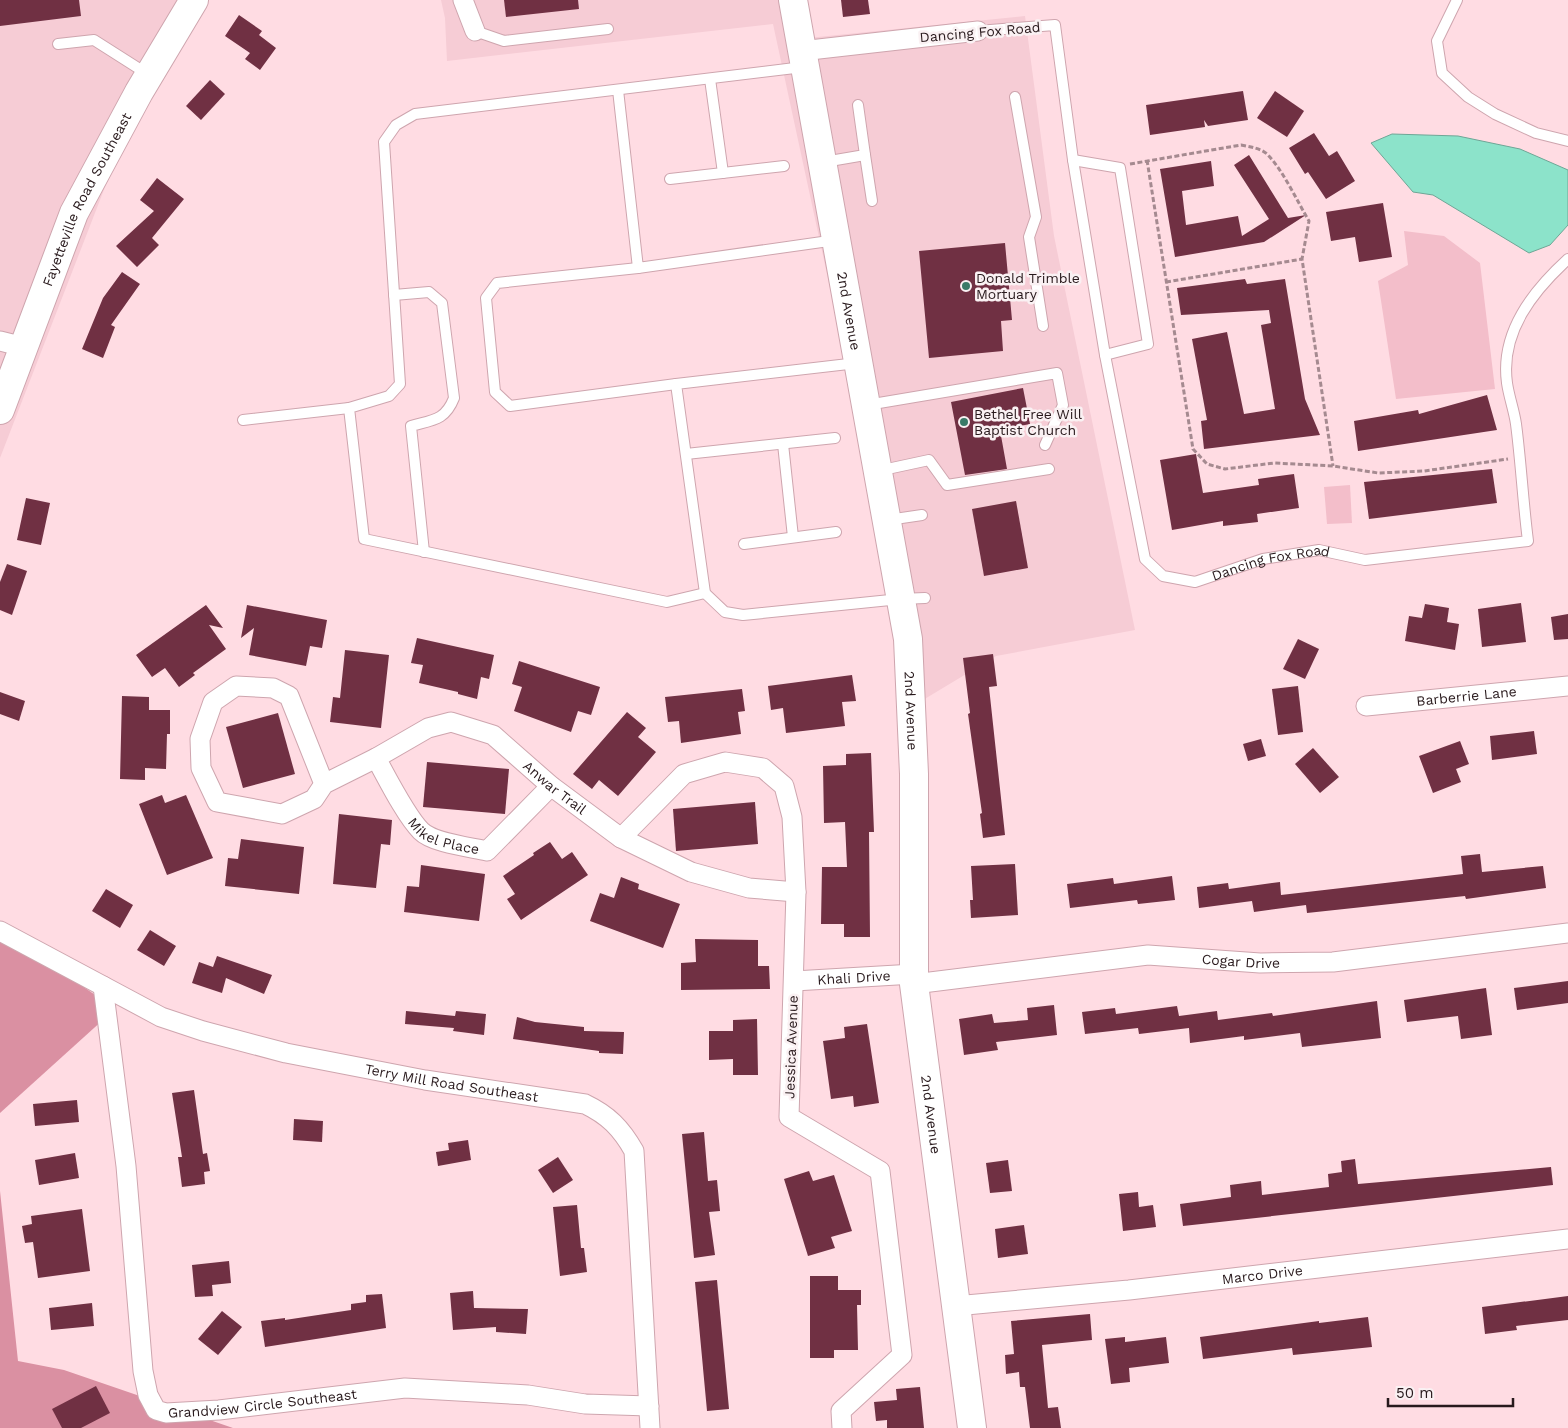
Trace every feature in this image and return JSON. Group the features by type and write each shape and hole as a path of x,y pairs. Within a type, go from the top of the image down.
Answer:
{"street":[{"name":"Fayetteville Road Southeast","path":"0,410 12,344 74,213 149,75 194,0"},
{"path":"463,0 475,30"},
{"name":"2nd Avenue","path":"793,0 802,59 887,520 913,598 908,640 914,774 914,979 972,1428"},
{"name":"Dancing Fox Road","path":"802,59 978,31"},
{"name":"Anwar Trail","path":"324,784 289,696 273,688 236,686 213,702 200,739 200,749 201,768 217,802 282,814 314,798 324,784 376,758 428,728 451,722 493,735 551,786 621,838 691,872 749,888 796,892"},
{"name":"Barberrie Lane","path":"1366,706 1568,686"},
{"name":"Mikel Place","path":"376,758 396,794 421,832 446,842 487,851 551,786"},
{"name":"Jessica Avenue","path":"621,838 684,774 725,762 763,768 784,786 792,817 796,892 789,1117 880,1171 902,1355 841,1410 842,1428"},
{"name":"Terry Mill Road Southeast","path":"0,931 161,1017 286,1053 425,1080 576,1102 604,1113 623,1131 634,1150 650,1428"},
{"name":"Cogar Drive","path":"914,979 1148,956 1260,963 1332,962 1568,934"},
{"name":"Khali Drive","path":"794,981 914,979"},
{"name":"Grandview Circle Southeast","path":"103,986 126,1166 143,1371 148,1395 156,1410 166,1413 219,1410 405,1388 528,1395 585,1404 649,1406"},
{"name":"Marco Drive","path":"955,1306 1129,1290 1568,1239"}],"lane":[{"path":"1456,0 1437,42 1442,73 1468,97 1495,114 1536,133 1568,141"},
{"name":"Dancing Fox Road","path":"978,31 1055,25 1073,160 1105,355 1144,559 1163,576 1195,582 1263,559 1319,550 1364,560 1528,541 1518,458"},
{"path":"475,30 504,41 608,30"},
{"path":"58,44 94,40 149,75"},
{"path":"243,420 349,408 389,396 400,384 384,142 396,125 415,114 710,78 802,59"},
{"path":"710,78 723,173"},
{"path":"618,90 638,268"},
{"path":"1015,98 1036,217 1029,237 1043,326"},
{"path":"858,105 872,201"},
{"path":"822,163 865,155"},
{"path":"1073,160 1120,168 1148,344 1105,355"},
{"path":"670,179 784,166"},
{"path":"836,240 638,268 497,283 486,298 496,392 510,406 676,384 859,363"},
{"path":"1518,458 1516,424 1506,381 1509,339 1527,303 1546,279 1568,259"},
{"path":"394,295 429,292 442,303 454,398 449,412 439,418 410,426 424,552"},
{"path":"866,405 1057,373 1063,405 1045,444"},
{"path":"676,384 705,593 725,612 743,615 913,598"},
{"path":"349,408 364,539 667,602 705,593"},
{"path":"686,454 835,438"},
{"path":"782,444 793,537"},
{"path":"878,471 929,460 947,485 1049,469"},
{"path":"887,520 922,515"},
{"path":"744,544 836,532"}],"path":[{"path":"1120,168 1147,160 1241,145 1256,147 1266,154 1309,221 1302,259 1333,466"},
{"path":"1147,160 1193,450 1207,464 1225,470 1274,464 1333,466 1378,473 1424,471 1518,458"},
{"path":"1166,282 1302,259"}],"shaded area":[{"path":"0,0 197,0 143,89 0,458"},
{"path":"441,0 794,0 798,39 1025,16 1054,236 1135,630 996,656 923,700 857,297 833,302 773,24 447,61 445,18"},
{"path":"1392,134 1458,136 1520,149 1568,170 1568,225 1550,245 1529,253 1433,195 1413,192 1371,143"},
{"path":"1404,231 1444,236 1480,263 1495,389 1396,399 1378,281 1408,265"},
{"path":"1350,485 1352,523 1327,524 1324,487"},
{"path":"0,928 115,1009 0,1113"},
{"path":"0,1191 18,1361 64,1370 233,1428 0,1428"}],"building":[{"path":"0,0 79,0 81,16 0,26"},
{"path":"504,0 578,0 579,9 506,17"},
{"path":"841,0 868,0 870,14 843,17"},
{"path":"239,15 262,31 259,35 276,48 260,70 245,59 250,53 225,36"},
{"path":"210,80 225,94 201,120 186,106"},
{"path":"1243,91 1248,120 1208,126 1204,120 1205,127 1150,135 1146,105"},
{"path":"1275,91 1304,111 1287,137 1257,118"},
{"path":"1314,133 1329,156 1337,151 1355,181 1326,199 1308,172 1305,174 1289,148"},
{"path":"1249,155 1288,218 1306,215 1264,242 1175,257 1160,169 1211,161 1214,186 1182,191 1186,225 1238,216 1242,236 1269,219 1234,165"},
{"path":"157,178 184,199 152,238 159,245 137,267 116,246 154,211 140,200"},
{"path":"1383,203 1392,257 1359,262 1355,237 1331,241 1326,212"},
{"name":"Donald Trimble Mortuary","path":"1005,243 1012,320 1001,321 1003,351 929,358 919,251"},
{"path":"122,272 140,284 111,325 115,327 103,358 82,349 103,298"},
{"path":"1245,279 1247,284 1285,279 1305,399 1320,435 1204,449 1201,421 1207,420 1192,339 1227,332 1244,414 1275,409 1261,325 1271,323 1269,310 1181,315 1177,288"},
{"path":"1023,388 1030,424 1000,430 1007,469 965,475 951,402"},
{"path":"1487,395 1497,430 1358,451 1354,421 1418,410 1419,414"},
{"path":"1196,454 1203,493 1259,485 1258,479 1294,474 1299,508 1257,514 1258,522 1223,526 1223,521 1172,530 1160,460"},
{"path":"1492,469 1497,503 1369,519 1364,482"},
{"path":"26,498 50,503 41,545 17,540"},
{"path":"1016,501 1028,568 984,576 972,509"},
{"path":"7,564 27,571 12,615 0,610 0,582"},
{"path":"1521,603 1526,642 1482,647 1478,609"},
{"path":"1425,604 1449,608 1447,622 1459,624 1455,650 1405,641 1409,616 1422,618"},
{"path":"206,605 223,628 209,625 226,649 193,673 195,675 179,687 165,668 152,677 136,655"},
{"path":"247,605 327,620 322,648 310,646 306,666 249,655 254,628 241,638"},
{"path":"1568,614 1568,639 1554,640 1551,617"},
{"path":"417,638 494,655 489,679 481,677 477,699 458,694 458,692 419,683 423,665 411,663"},
{"path":"1298,639 1319,649 1305,679 1283,669"},
{"path":"345,650 389,655 381,728 330,722 333,697 340,698"},
{"path":"993,654 997,686 989,687 1005,835 983,838 980,814 982,813 968,714 970,713 963,658"},
{"path":"519,661 600,687 591,715 578,711 571,732 514,711 522,687 512,684"},
{"path":"852,675 856,701 842,702 845,726 786,733 783,708 771,710 768,686"},
{"path":"1298,686 1303,732 1278,735 1272,689"},
{"path":"742,689 745,711 738,712 741,734 681,743 679,721 668,722 665,697"},
{"path":"0,692 25,701 19,721 0,714"},
{"path":"122,696 149,697 149,710 170,710 170,734 167,734 166,769 145,768 145,780 120,779"},
{"path":"627,712 646,728 638,737 656,752 618,796 599,780 592,789 573,774"},
{"path":"278,713 295,774 243,788 226,727"},
{"path":"1534,731 1537,754 1492,760 1490,736"},
{"path":"1261,739 1266,756 1248,761 1243,744"},
{"path":"1460,741 1469,764 1456,769 1461,782 1433,793 1419,756"},
{"path":"1313,748 1339,777 1320,793 1295,764"},
{"path":"871,753 874,832 869,832 870,937 844,937 844,924 821,924 822,867 847,867 845,822 824,823 823,766 846,765 846,754"},
{"path":"427,762 509,769 505,814 423,807"},
{"path":"162,795 165,803 186,795 213,858 167,875 139,804"},
{"path":"755,802 758,844 676,851 673,809"},
{"path":"339,814 392,820 390,845 381,844 376,888 333,884"},
{"path":"241,839 304,847 299,894 225,886 228,858 238,859"},
{"path":"550,842 562,859 572,852 588,875 521,920 507,899 515,894 503,876"},
{"path":"1480,854 1482,872 1543,866 1546,888 1466,899 1465,896 1307,913 1306,905 1254,912 1252,901 1199,908 1197,887 1228,883 1229,889 1280,882 1281,895 1463,874 1461,856"},
{"path":"1015,864 1018,915 971,918 970,900 973,900 971,866"},
{"path":"421,865 485,874 479,921 404,912 407,886 419,887"},
{"path":"1172,876 1175,900 1138,904 1137,900 1070,908 1067,884 1113,878 1114,884"},
{"path":"621,877 639,884 638,889 680,904 663,948 590,921 600,893 614,898"},
{"path":"106,889 133,905 120,928 92,911"},
{"path":"150,930 176,946 164,966 137,950"},
{"path":"695,939 758,940 758,966 769,966 770,989 681,990 681,963 696,962"},
{"path":"217,956 272,975 264,994 226,978 222,993 192,983 199,962 213,967"},
{"path":"1568,981 1568,1003 1517,1010 1514,988"},
{"path":"1486,988 1492,1035 1461,1039 1458,1016 1407,1022 1404,1000"},
{"path":"1377,1001 1381,1038 1302,1047 1300,1033 1244,1040 1244,1036 1190,1043 1189,1028 1139,1034 1138,1028 1085,1034 1082,1012 1115,1008 1116,1014 1177,1006 1179,1016 1217,1011 1218,1020 1272,1013 1273,1016"},
{"path":"1054,1005 1057,1035 996,1042 998,1050 964,1055 959,1019 992,1014 994,1023 1028,1020 1027,1008"},
{"path":"406,1011 455,1016 456,1011 486,1014 484,1035 453,1031 454,1028 405,1024"},
{"path":"517,1017 535,1022 584,1027 584,1031 624,1032 623,1054 599,1053 599,1051 513,1039"},
{"path":"757,1019 758,1075 733,1075 733,1059 709,1060 709,1031 733,1031 733,1020"},
{"path":"867,1024 879,1103 854,1107 853,1096 831,1099 823,1041 845,1038 844,1027"},
{"path":"194,1090 203,1154 207,1153 210,1171 204,1172 205,1184 182,1187 178,1157 182,1157 172,1093"},
{"path":"77,1100 79,1122 35,1126 33,1104"},
{"path":"294,1119 323,1121 322,1142 293,1140"},
{"path":"704,1132 708,1181 717,1180 720,1211 709,1212 715,1255 694,1258 682,1134"},
{"path":"468,1140 471,1160 438,1166 436,1152 449,1150 448,1143"},
{"path":"75,1153 79,1178 39,1185 35,1160"},
{"path":"558,1157 573,1180 553,1193 538,1170"},
{"path":"1355,1159 1358,1184 1551,1167 1553,1185 1183,1226 1180,1204 1231,1197 1230,1185 1261,1181 1262,1195 1329,1187 1328,1174 1342,1172 1341,1161"},
{"path":"1008,1160 1012,1191 990,1193 986,1163"},
{"path":"809,1171 813,1181 834,1175 852,1231 831,1237 835,1248 808,1256 784,1179"},
{"path":"1138,1192 1139,1207 1153,1205 1156,1227 1123,1231 1119,1194"},
{"path":"577,1205 581,1248 584,1248 587,1272 560,1276 553,1207"},
{"path":"82,1209 90,1271 38,1278 33,1242 25,1243 22,1226 32,1224 31,1216"},
{"path":"1024,1225 1028,1254 998,1258 995,1229"},
{"path":"229,1261 231,1283 212,1285 213,1296 195,1297 192,1265"},
{"path":"810,1276 838,1276 838,1290 861,1290 861,1305 857,1305 858,1350 834,1350 834,1358 810,1358"},
{"path":"717,1280 729,1409 707,1411 695,1282"},
{"path":"473,1291 474,1308 528,1309 526,1334 496,1332 496,1327 453,1330 450,1293"},
{"path":"382,1294 386,1328 265,1347 261,1321 285,1318 285,1320 351,1310 351,1304 366,1302 366,1295"},
{"path":"1568,1296 1568,1320 1516,1326 1517,1330 1485,1334 1482,1307"},
{"path":"92,1303 94,1326 51,1330 49,1308"},
{"path":"222,1311 242,1327 218,1355 198,1339"},
{"path":"1090,1314 1092,1340 1042,1345 1048,1408 1058,1407 1061,1428 1030,1428 1025,1387 1020,1387 1019,1372 1006,1374 1005,1355 1014,1354 1011,1321"},
{"path":"1368,1317 1372,1347 1293,1355 1292,1348 1203,1359 1200,1337 1319,1321 1319,1323"},
{"path":"1125,1337 1125,1342 1166,1337 1169,1363 1129,1368 1130,1382 1111,1384 1105,1339"},
{"path":"96,1386 110,1413 81,1428 62,1428 52,1409"},
{"path":"920,1387 924,1428 887,1428 887,1420 876,1421 874,1402 897,1400 896,1389"}],"place":[{"name":"Donald Trimble Mortuary","path":"966,286"},
{"name":"Bethel Free Will Baptist Church","path":"964,422"}]}
